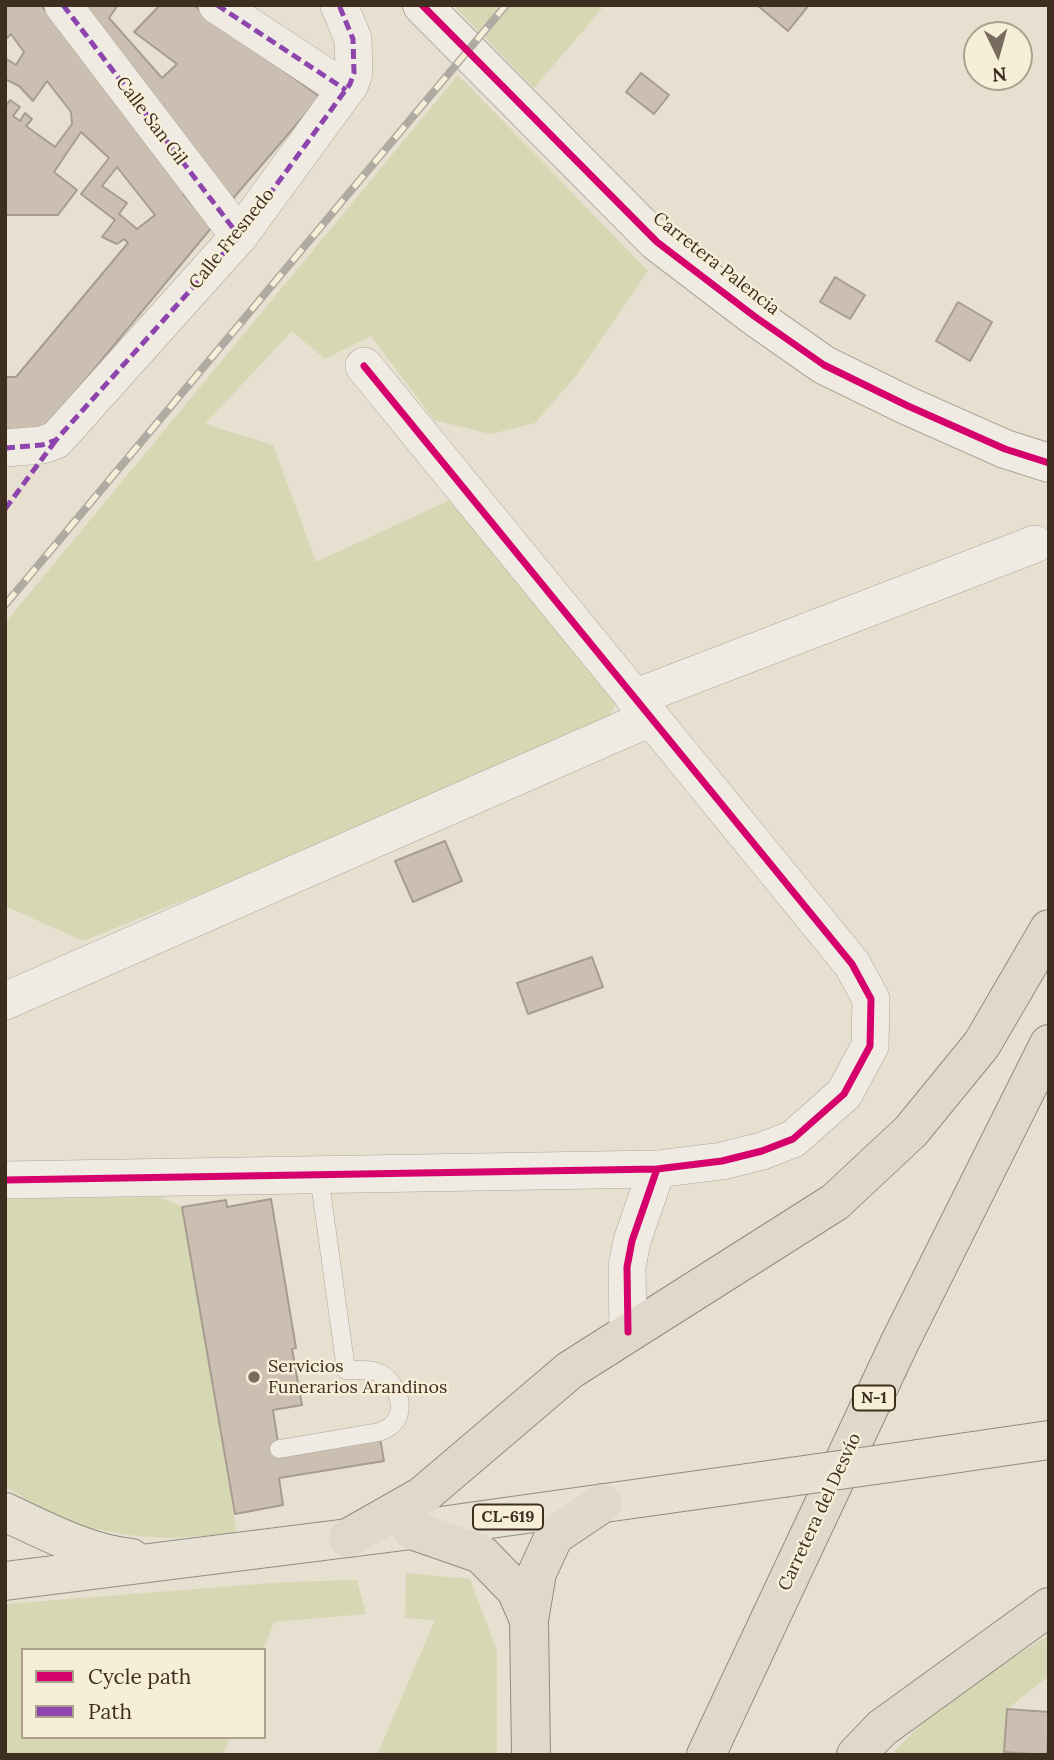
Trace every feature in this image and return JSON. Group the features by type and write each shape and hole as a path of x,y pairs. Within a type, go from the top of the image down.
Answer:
{"highway":[{"path":"348,1538 422,1496 570,1370 835,1202 911,1131 982,1044 1049,929"},
{"name":"Carretera del Desvío","path":"706,1755 899,1344 1049,1044"},
{"path":"531,1755 528,1620 537,1573 554,1536 603,1503"},
{"path":"412,1530 481,1554 516,1590 528,1620"},
{"path":"856,1755 882,1728 1049,1607"}],"main road":[{"name":"CL-619","path":"5,1581 412,1530 1049,1440"},
{"name":"CL-619","path":"5,1512 68,1542 109,1556 165,1562"}],"street":[{"name":"Calle San Gil","path":"63,5 239,236"},
{"path":"217,5 346,90"},
{"name":"Calle Fresnedo","path":"5,447 47,444 56,440 239,236 353,79 353,40 339,5"},
{"name":"Carretera Palencia","path":"422,5 657,242 754,316 824,365 908,407 1005,449 1049,463"},
{"path":"5,1180 657,1169 722,1161 762,1151 793,1139 844,1094 870,1046 871,999 852,964 364,366"},
{"path":"5,1000 642,708 1035,544"},
{"path":"628,1332 627,1267 632,1241 657,1169"}],"lane":[{"path":"279,1449 379,1432 393,1426 398,1415 399,1398 391,1381 377,1371 346,1370 319,1175"}],"green space":[{"path":"453,5 605,5 534,88"},
{"path":"458,75 648,271 576,376 535,423 490,434 434,420 371,336 325,359 292,331 205,424 273,445 316,562 450,500 616,704 605,722 274,864 83,941 5,906 5,623"},
{"path":"161,1197 182,1207 237,1534 171,1538 135,1536 84,1527 5,1487 5,1199"},
{"path":"406,1573 470,1579 497,1651 497,1755 377,1755 435,1620 405,1618"},
{"path":"357,1580 366,1614 274,1622 264,1648 21,1648 21,1739 229,1739 223,1755 5,1755 5,1604 285,1582"},
{"path":"1049,1635 1049,1676 1007,1709 1003,1755 891,1755 940,1704"}],"building":[{"path":"5,5 41,5 186,192 183,194 212,227 42,432 5,433 5,377 16,377 128,243 124,239 117,244 102,237 115,220 81,194 109,158 81,132 54,172 77,190 58,215 5,215 5,107 10,100 20,107 13,116 20,121 25,113 32,119 26,126 55,147 72,124 71,112 47,81 33,101 19,86 5,79 5,58 16,65 24,52 11,34 5,40","holes":["117,167 155,215 137,229 119,214 127,203 102,186"]},
{"path":"73,5 118,5 109,18 162,78 177,64 134,32 160,5 193,5 320,97 230,202"},
{"path":"757,5 809,5 788,31"},
{"path":"641,73 669,95 654,114 626,92"},
{"path":"835,277 865,295 850,319 820,302"},
{"path":"958,302 992,322 970,361 936,341"},
{"path":"445,841 462,881 413,902 395,861"},
{"path":"592,957 603,987 528,1014 517,983"},
{"name":"Servicios Funerarios Arandinos","path":"271,1199 296,1348 292,1349 302,1405 273,1410 279,1449 379,1432 384,1461 279,1478 283,1505 235,1514 182,1207 226,1200 227,1207"},
{"path":"1007,1709 1049,1712 1047,1755 1004,1752"}],"railway":[{"path":"5,605 506,5"}],"marked path":[{"path":"63,5 239,236"},
{"path":"217,5 346,90"},
{"path":"5,448 42,445 56,440 239,236 350,84 354,73 353,39 339,5"},
{"path":"5,509 56,440"}],"cycle path":[{"path":"422,5 657,242 754,316 824,365 1005,449 1049,463"},
{"path":"364,366 852,964 871,999 870,1046 844,1094 793,1139 762,1151 722,1161 657,1169"},
{"path":"5,1180 657,1169 632,1241 627,1267 628,1332"}],"place":[{"name":"Servicios Funerarios Arandinos","path":"254,1377"}]}
